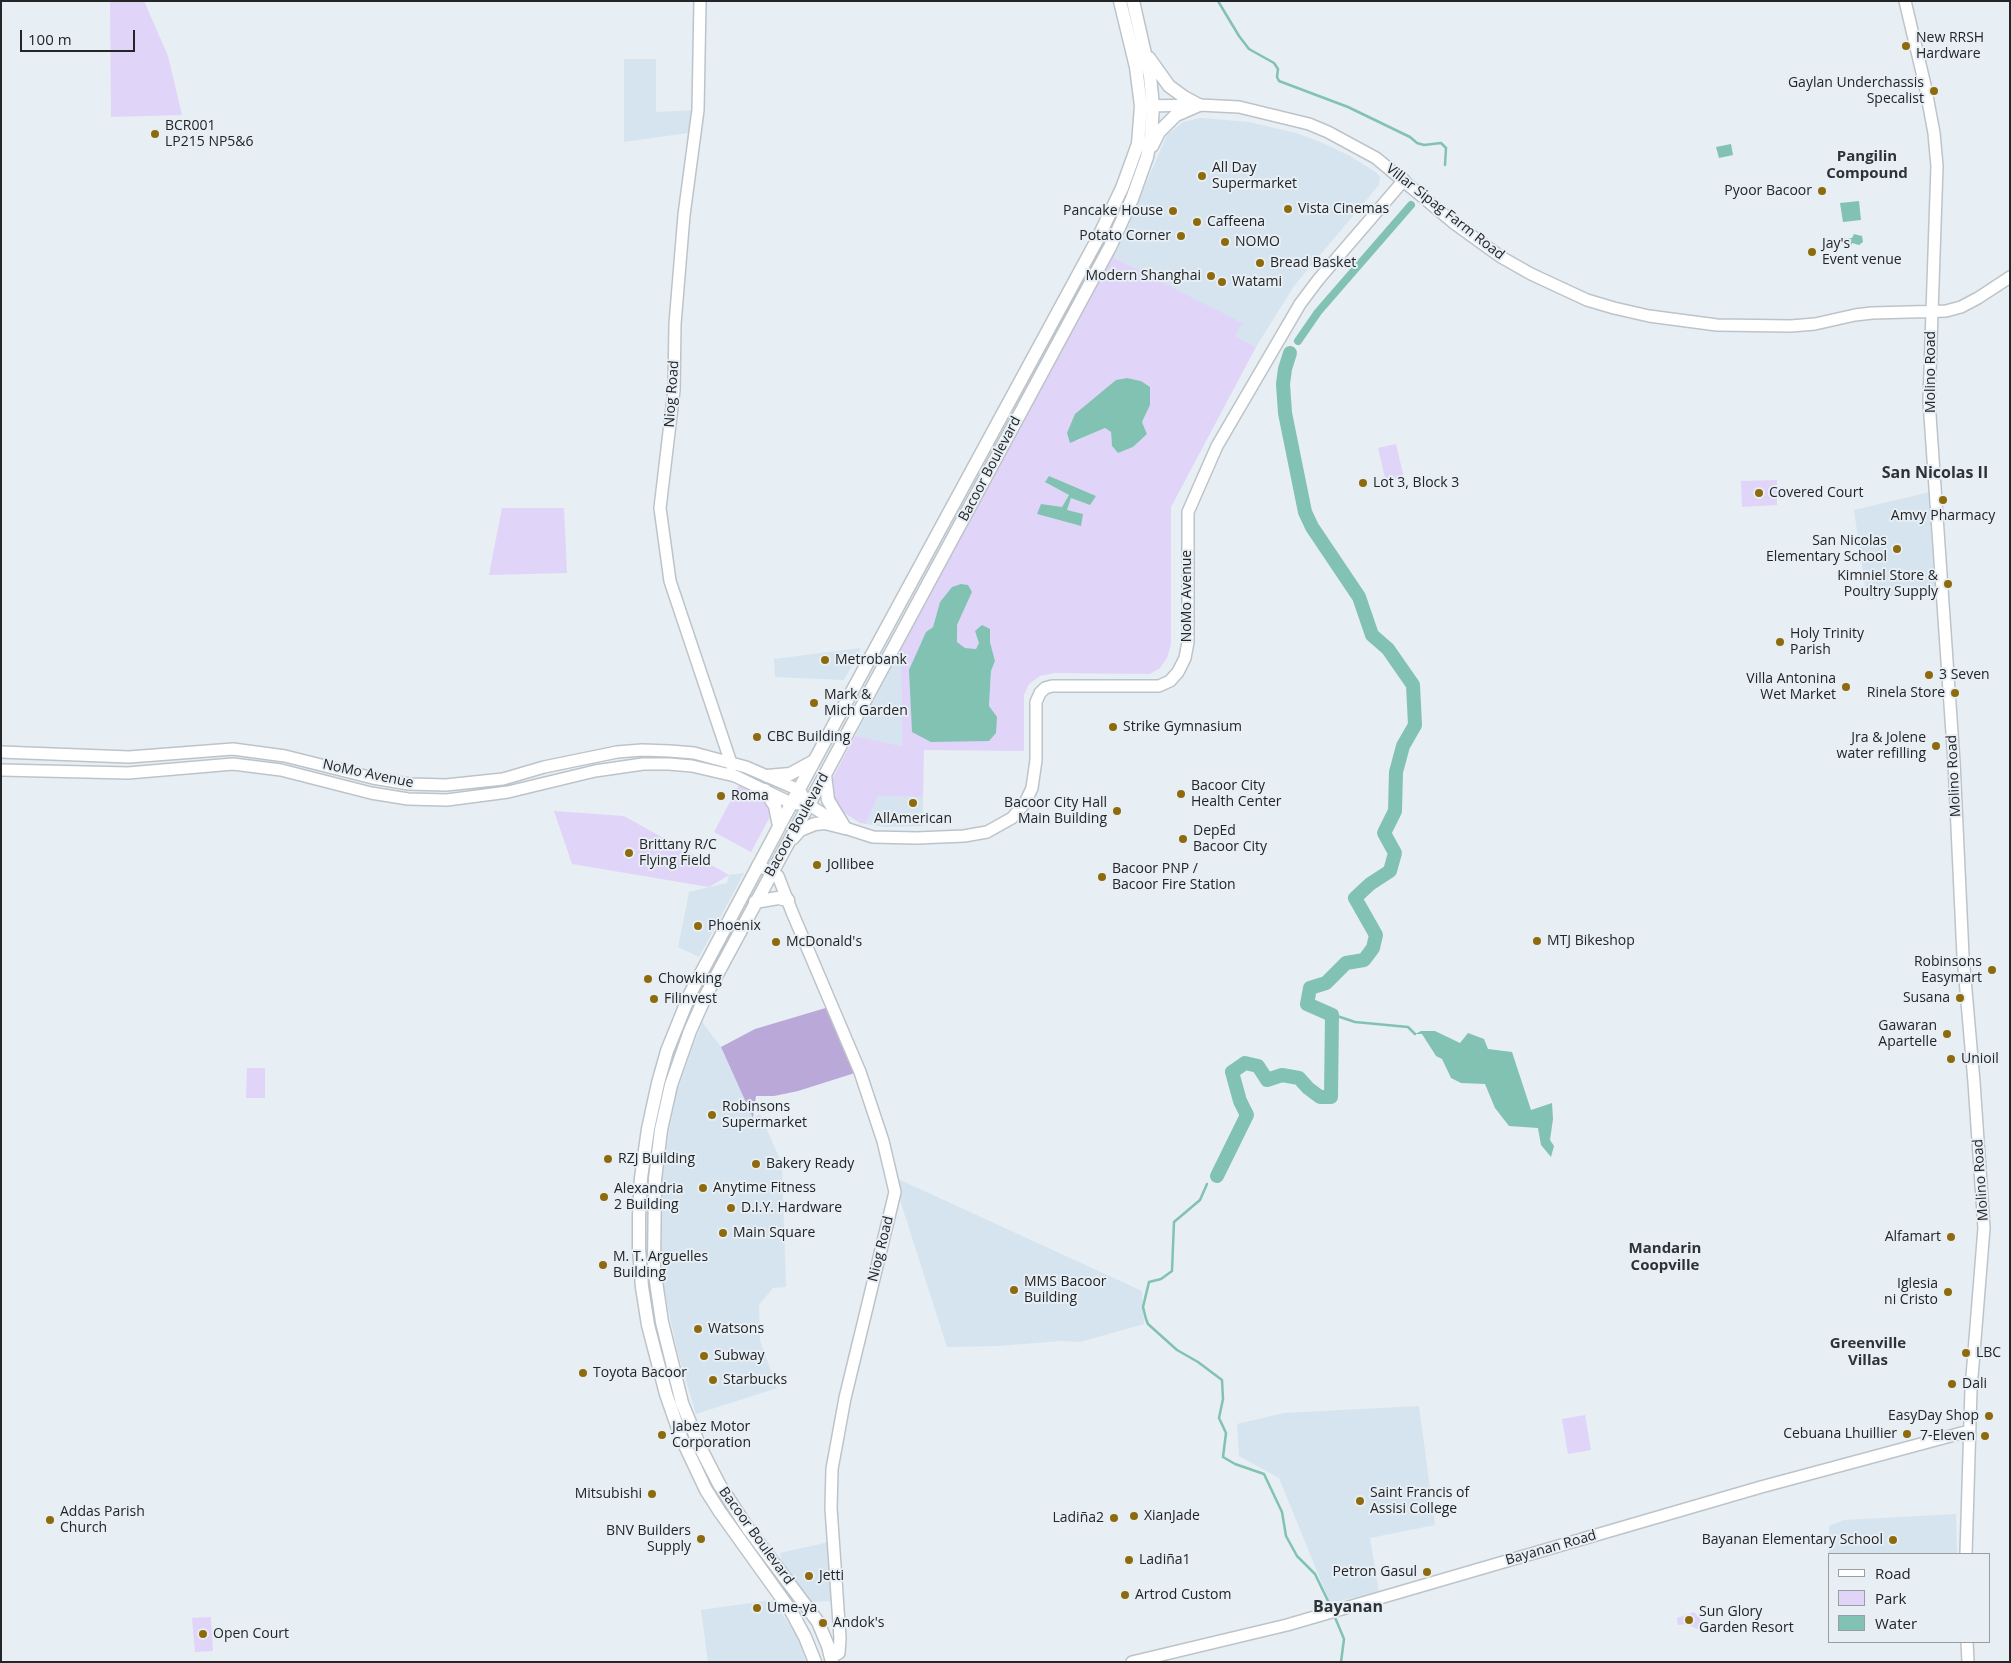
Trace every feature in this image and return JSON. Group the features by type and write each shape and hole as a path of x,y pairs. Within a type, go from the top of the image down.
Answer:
{"main road":[{"name":"Niog Road","path":"700,1 698,110 684,215 675,324 674,390 660,508 670,581 735,776"},
{"name":"Bacoor Boulevard","path":"832,1660 818,1622 730,1502 700,1447 682,1403 664,1331 654,1268 653,1216 661,1130 686,1040 696,1017 771,872 1110,247 1132,199 1147,156 1151,136 1147,106 1120,1"},
{"name":"Bacoor Boulevard","path":"815,1662 806,1637 791,1611 720,1512 689,1455 666,1394 650,1333 642,1287 639,1216 641,1178 648,1129 667,1051 686,1002 791,803 1097,240 1122,188 1135,156 1140,128 1147,106 1150,76 1133,1"},
{"name":"Molino Road","path":"1905,1 1926,84 1937,166 1929,401 1937,535 1948,668 1963,956 1984,1228 1977,1297 1969,1431 1966,1553"},
{"path":"1144,50 1154,68 1169,86 1184,97 1199,104"},
{"name":"Villar Sipag Farm Road","path":"1147,106 1199,104 1239,107 1309,124 1328,132 1376,158 1454,223 1508,262 1562,289 1614,308 1686,322 1738,327 1791,326 1815,324 1872,313 1932,312 1961,307 2010,277"},
{"path":"1147,156 1159,132 1166,124 1176,115 1199,104"},
{"name":"NoMo Avenue","path":"1,752 129,756 233,749 285,756 374,778 409,784 446,786 503,779 529,770 591,756 642,750 694,753 730,761 799,790 808,804 845,828 873,837 916,838 976,835 996,828 1012,818 1032,788 1036,760 1036,702 1040,693 1045,688 1052,686 1159,686 1170,681 1178,672 1185,658 1188,642 1188,512 1217,446 1300,304 1324,273 1404,180"},
{"path":"233,749 233,764"},
{"path":"767,776 790,774 814,761"},
{"name":"NoMo Avenue","path":"1,770 128,774 233,764 281,770 371,793 408,799 447,800 508,792 595,771 643,764 692,766 735,776 791,803 808,804"},
{"path":"825,774 828,800 845,828"},
{"path":"765,790 775,806 779,826"},
{"path":"788,843 800,830 807,826 825,823 845,828"},
{"name":"Niog Road","path":"758,865 778,876 860,1072 882,1141 895,1192 845,1398 832,1469 831,1508 840,1638 839,1653 832,1660"},
{"path":"755,902 778,898 788,900"},
{"path":"656,1093 669,1096"},
{"name":"Bayanan Road","path":"1132,1662 1287,1625 1761,1486 1969,1431"},
{"path":"760,1569 773,1560"},
{"path":"1967,1643 1968,1662"}],"shaded area":[{"path":"624,59 656,59 656,112 698,110 695,132 624,142"},
{"name":"NOMO","path":"1201,118 1249,122 1296,133 1350,156 1377,173 1380,177 1379,185 1294,286 1256,347 1235,336 1241,323 1111,256 1127,228 1167,135 1183,122"},
{"name":"San Nicolas Elementary School","path":"1930,492 1937,589 1867,600 1854,510"},
{"path":"861,648 844,680 775,677 774,659"},
{"path":"898,655 901,657 902,746 855,736"},
{"path":"878,796 923,797 923,826 885,827 866,824"},
{"path":"744,873 699,957 678,947 689,892 727,883 729,875"},
{"path":"829,1007 858,1072 798,1091 774,1096 756,1096 753,1118 721,1047 755,1029"},
{"name":"Main Square","path":"702,1022 721,1047 753,1118 760,1114 782,1164 786,1287 773,1288 759,1305 760,1340 777,1388 696,1414 678,1354 663,1285 661,1217 662,1180 677,1091"},
{"path":"898,1179 1142,1291 1144,1324 1080,1342 1060,1341 999,1346 947,1347 900,1200"},
{"name":"Saint Francis of Assisi College","path":"1419,1406 1435,1525 1370,1538 1379,1592 1330,1603 1279,1478 1239,1456 1237,1424 1284,1413"},
{"name":"Bayanan Elementary School","path":"1956,1514 1957,1553 1829,1553 1829,1526 1844,1520"},
{"path":"829,1542 831,1601 812,1602 782,1564 780,1553"},
{"path":"772,1600 796,1634 806,1662 708,1662 701,1610"}],"green space":[{"path":"110,1 144,1 168,56 182,115 111,117"},
{"path":"1111,256 1242,323 1235,336 1256,347 1171,507 1171,644 1167,658 1160,668 1150,674 1055,673 1040,676 1029,684 1024,695 1024,751 924,750 923,797 878,796 866,824 860,823 838,809 828,787 855,736 902,746 901,657 898,655","holes":["1127,378 1141,381 1150,405 1142,422 1147,434 1133,447 1118,453 1112,446 1111,432 1105,428 1076,441 1103,392 1116,380","1046,482 1090,505 1071,498 1067,510 1081,526 1037,514 1062,507 1069,495","952,587 972,592 957,625 957,642 965,648 976,649 990,629 990,642 995,661 991,671 989,706 925,637 926,632 933,627 940,602"]},
{"path":"1396,444 1404,478 1386,482 1378,448"},
{"name":"Covered Court","path":"1777,480 1777,505 1742,507 1741,481"},
{"path":"502,508 564,508 567,573 489,575"},
{"path":"739,785 766,800 771,815 751,852 714,832"},
{"name":"Brittany R/C Flying Field","path":"554,811 624,816 729,875 709,887 572,864"},
{"path":"247,1068 265,1068 265,1098 246,1098"},
{"path":"1585,1415 1591,1450 1568,1454 1562,1419"},
{"name":"Sun Glory Garden Resort","path":"1694,1612 1706,1625 1699,1630 1687,1624 1678,1625 1677,1618"},
{"name":"Open Court","path":"211,1617 213,1651 195,1652 192,1618"}],"water":[{"path":"1731,144 1733,155 1719,158 1716,147"},
{"path":"1859,201 1861,220 1843,222 1840,203"},
{"path":"1854,234 1862,236 1863,242 1859,245 1852,243 1851,246 1846,248 1843,238 1852,238"},
{"path":"1127,378 1141,381 1150,387 1150,405 1142,422 1147,434 1133,447 1118,453 1112,446 1111,432 1105,428 1070,443 1067,433 1075,414 1116,380"},
{"path":"1049,476 1096,496 1090,505 1071,498 1067,510 1083,514 1081,526 1037,514 1041,504 1062,507 1069,495 1045,482"},
{"path":"961,584 968,585 972,592 957,625 957,642 965,648 976,649 979,643 975,631 982,625 990,629 990,642 995,661 991,671 989,706 997,717 996,733 989,741 931,742 912,732 909,670 926,632 933,627 940,602 952,587"},
{"path":"1421,1031 1435,1031 1460,1043 1468,1033 1484,1039 1488,1049 1512,1052 1531,1110 1552,1103 1553,1119 1550,1140 1554,1146 1551,1157 1541,1145 1538,1128 1509,1126 1495,1108 1485,1084 1461,1083 1451,1078 1442,1059 1436,1056 1422,1034 1415,1034"}],"waterway":[{"path":"1218,1 1249,49 1274,63 1278,69 1277,77 1279,81 1348,107 1410,137 1417,143 1424,145 1441,143 1446,148 1445,165"},
{"path":"1298,341 1318,312 1411,205"},
{"path":"1217,1176 1247,1115 1240,1101 1232,1072 1245,1063 1258,1066 1267,1080 1282,1075 1299,1078 1320,1097 1331,1097 1332,1015 1307,1004 1310,988 1326,983 1346,963 1364,960 1373,948 1376,935 1355,898 1370,884 1390,871 1395,853 1384,833 1395,811 1396,772 1403,746 1415,725 1413,685 1388,649 1372,635 1359,597 1312,527 1305,512 1285,413 1283,384 1290,353"},
{"path":"1331,1014 1355,1022 1408,1027 1415,1034"},
{"path":"1207,1184 1200,1200 1174,1222 1172,1271 1161,1279 1149,1282 1143,1307 1146,1319 1148,1324 1177,1350 1198,1362 1222,1380 1223,1399 1219,1418 1226,1433 1223,1457 1235,1464 1264,1474 1282,1512 1286,1536 1297,1556 1315,1574 1329,1603"},
{"path":"1334,1615 1344,1639 1341,1662"}],"place":[{"name":"New RRSH Hardware","path":"1906,46"},
{"name":"Gaylan Underchassis Specalist","path":"1934,91"},
{"name":"BCR001 LP215 NP5&6","path":"155,134"},
{"name":"All Day Supermarket","path":"1202,176"},
{"name":"Pyoor Bacoor","path":"1822,191"},
{"name":"Vista Cinemas","path":"1288,209"},
{"name":"Pancake House","path":"1173,211"},
{"name":"Caffeena","path":"1197,222"},
{"name":"Potato Corner","path":"1181,236"},
{"name":"NOMO","path":"1225,242"},
{"name":"Jay's Event venue","path":"1812,252"},
{"name":"Bread Basket","path":"1260,263"},
{"name":"Modern Shanghai","path":"1211,276"},
{"name":"Watami","path":"1222,282"},
{"name":"Lot 3, Block 3","path":"1363,483"},
{"name":"Covered Court","path":"1759,493"},
{"name":"Amvy Pharmacy","path":"1943,500"},
{"name":"San Nicolas Elementary School","path":"1897,549"},
{"name":"Kimniel Store & Poultry Supply","path":"1948,584"},
{"name":"Holy Trinity Parish","path":"1780,642"},
{"name":"Metrobank","path":"825,660"},
{"name":"3 Seven","path":"1929,675"},
{"name":"Villa Antonina Wet Market","path":"1846,687"},
{"name":"Rinela Store","path":"1955,693"},
{"name":"Mark & Mich Garden","path":"814,703"},
{"name":"Strike Gymnasium","path":"1113,727"},
{"name":"CBC Building","path":"757,737"},
{"name":"Jra & Jolene water refilling","path":"1936,746"},
{"name":"Bacoor City Health Center","path":"1181,794"},
{"name":"Roma","path":"721,796"},
{"name":"AllAmerican","path":"913,803"},
{"name":"Bacoor City Hall Main Building","path":"1117,811"},
{"name":"DepEd Bacoor City","path":"1183,839"},
{"name":"Brittany R/C Flying Field","path":"629,853"},
{"name":"Jollibee","path":"817,865"},
{"name":"Bacoor PNP / Bacoor Fire Station","path":"1102,877"},
{"name":"Phoenix","path":"698,926"},
{"name":"MTJ Bikeshop","path":"1537,941"},
{"name":"McDonald's","path":"776,942"},
{"name":"Robinsons Easymart","path":"1992,970"},
{"name":"Chowking","path":"648,979"},
{"name":"Susana","path":"1960,998"},
{"name":"Filinvest","path":"654,999"},
{"name":"Gawaran Apartelle","path":"1947,1034"},
{"name":"Unioil","path":"1951,1059"},
{"name":"Robinsons Supermarket","path":"712,1115"},
{"name":"RZJ Building","path":"608,1159"},
{"name":"Bakery Ready","path":"756,1164"},
{"name":"Anytime Fitness","path":"703,1188"},
{"name":"Alexandria 2 Building","path":"604,1197"},
{"name":"D.I.Y. Hardware","path":"731,1208"},
{"name":"Main Square","path":"723,1233"},
{"name":"Alfamart","path":"1951,1237"},
{"name":"M. T. Arguelles Building","path":"603,1265"},
{"name":"MMS Bacoor Building","path":"1014,1290"},
{"name":"Iglesia ni Cristo","path":"1948,1292"},
{"name":"Watsons","path":"698,1329"},
{"name":"LBC","path":"1966,1353"},
{"name":"Subway","path":"704,1356"},
{"name":"Toyota Bacoor","path":"583,1373"},
{"name":"Starbucks","path":"713,1380"},
{"name":"Dali","path":"1952,1384"},
{"name":"EasyDay Shop","path":"1989,1416"},
{"name":"Cebuana Lhuillier","path":"1907,1434"},
{"name":"Jabez Motor Corporation","path":"662,1435"},
{"name":"7-Eleven","path":"1985,1436"},
{"name":"Mitsubishi","path":"652,1494"},
{"name":"Saint Francis of Assisi College","path":"1360,1501"},
{"name":"XianJade","path":"1134,1516"},
{"name":"Ladiña2","path":"1114,1518"},
{"name":"Addas Parish Church","path":"50,1520"},
{"name":"BNV Builders Supply","path":"701,1539"},
{"name":"Bayanan Elementary School","path":"1893,1540"},
{"name":"Ladiña1","path":"1129,1560"},
{"name":"Petron Gasul","path":"1427,1572"},
{"name":"Jetti","path":"809,1576"},
{"name":"Artrod Custom","path":"1125,1595"},
{"name":"Ume-ya","path":"757,1608"},
{"name":"Sun Glory Garden Resort","path":"1689,1620"},
{"name":"Andok's","path":"823,1623"},
{"name":"Open Court","path":"203,1634"}],"district":[{"name":"Pangilin Compound","path":"1867,166"},
{"name":"San Nicolas II","path":"1935,473"},
{"name":"Mandarin Coopville","path":"1665,1258"},
{"name":"Greenville Villas","path":"1868,1352"},
{"name":"Bayanan","path":"1348,1607"}]}
